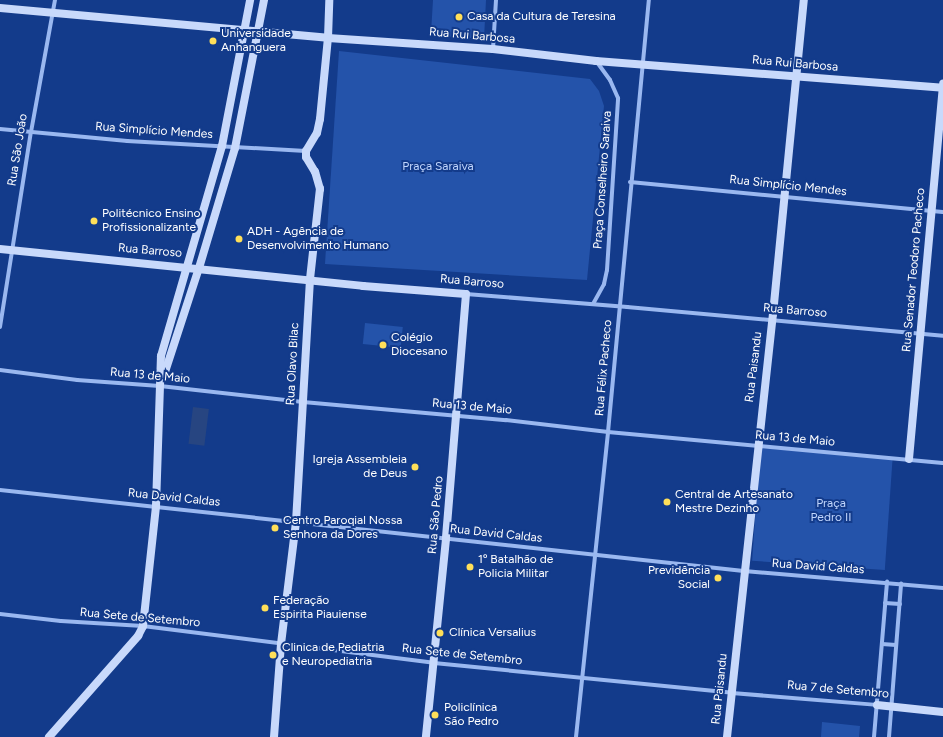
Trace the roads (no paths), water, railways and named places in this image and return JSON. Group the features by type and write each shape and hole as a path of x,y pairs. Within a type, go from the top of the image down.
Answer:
{"street":[{"name":"Rua São João","path":"0,327 31,132 55,0"},
{"path":"49,737 138,636 143,626 156,506 161,356 222,146 250,0"},
{"path":"160,386 199,268 235,148 264,0"},
{"path":"306,151 317,133 328,38 329,0"},
{"path":"493,48 496,0"},
{"name":"Rua Félix Pacheco","path":"576,737 608,432 648,0"},
{"name":"Rua Paisandu","path":"727,737 757,446 772,320 804,0"},
{"name":"Rua Rui Barbosa","path":"0,8 245,29 328,38 493,48 596,60 943,88"},
{"name":"Praça Conselheiro Saraiva","path":"593,304 604,284 607,270 618,98 610,80 596,60"},
{"name":"Rua Senador Teodoro Pacheco","path":"909,459 943,84"},
{"name":"Rua Simplício Mendes","path":"0,129 127,141 306,151"},
{"name":"Rua Olavo Bilac","path":"274,737 281,644 296,522 310,279 320,189 315,172 306,157 306,151"},
{"name":"Rua Simplício Mendes","path":"630,182 943,212"},
{"name":"Rua Barroso","path":"0,248 186,266 363,286 620,306 943,336"},
{"name":"Rua São Pedro","path":"426,737 446,538 466,294"},
{"name":"Rua 13 de Maio","path":"0,370 77,380 160,386 303,402 456,417 506,420 608,432 943,463"},
{"name":"Rua David Caldas","path":"0,490 744,571 901,583 943,588"},
{"path":"874,737 886,582"},
{"path":"889,737 901,583"},
{"path":"885,603 900,604"},
{"name":"Rua Sete de Setembro","path":"0,614 61,621 143,626 434,663 732,693"},
{"path":"882,644 896,645"},
{"name":"Rua 7 de Setembro","path":"732,693 892,706 943,712"}],"place":[{"name":"Casa da Cultura de Teresina","path":"459,17"},
{"name":"Universidade Anhanguera","path":"213,41"},
{"name":"Politécnico Ensino Profissionalizante","path":"94,221"},
{"name":"ADH - Agência de Desenvolvimento Humano","path":"239,239"},
{"name":"Colégio Diocesano","path":"383,345"},
{"name":"Igreja Assembleia de Deus","path":"415,467"},
{"name":"Central de Artesanato Mestre Dezinho","path":"667,502"},
{"name":"Centro Paroqial Nossa Senhora da Dores","path":"275,528"},
{"name":"1º Batalhão de Policia Militar","path":"470,567"},
{"name":"Previdência Social","path":"718,578"},
{"name":"Federação Espirita Piauiense","path":"265,608"},
{"name":"Clínica Versalius","path":"440,633"},
{"name":"Clinica de Pediatria e Neuropediatria","path":"273,655"},
{"name":"Policlínica São Pedro","path":"435,715"}],"park label":[{"name":"Praça Saraiva","path":"438,167"},
{"name":"Praça Pedro II","path":"831,511"}]}
